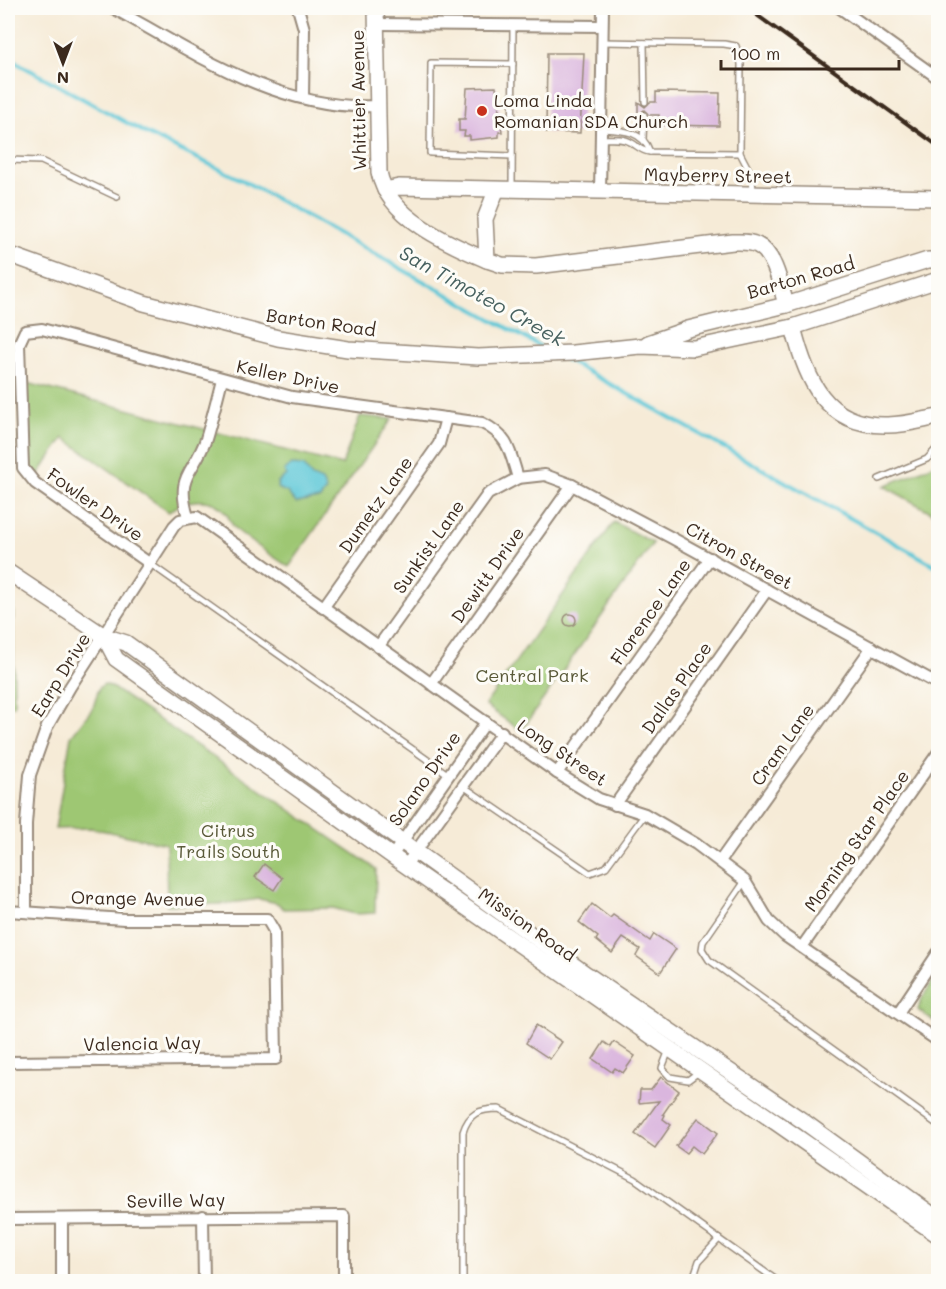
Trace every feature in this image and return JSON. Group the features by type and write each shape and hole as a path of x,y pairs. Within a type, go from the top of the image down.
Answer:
{"street":[{"path":"113,8 214,64 278,91 338,105 376,106"},
{"path":"298,8 304,29 303,98"},
{"name":"Whittier Avenue","path":"376,8 379,172 385,190"},
{"path":"600,193 603,8"},
{"path":"840,8 939,78"},
{"path":"377,24 602,26"},
{"name":"Mayberry Street","path":"385,190 399,188 939,198"},
{"path":"385,190 408,216 425,229 454,246 508,266 536,266 747,242 764,249 770,258 786,305"},
{"path":"487,260 485,219 504,191"},
{"name":"Barton Road","path":"8,254 144,303 278,338 348,349 478,357 573,353 640,346 694,348 793,327 939,280"},
{"name":"Barton Road","path":"640,346 688,329 786,305 928,260 939,260"},
{"path":"793,327 812,387 834,411 865,423 889,425 939,417"},
{"name":"Keller Drive","path":"25,331 42,329 222,380 292,397 482,423 496,430 508,446 518,478"},
{"name":"Fowler Drive","path":"25,331 19,344 23,468 35,483 149,563"},
{"path":"188,517 183,500 184,481 206,439 222,380"},
{"name":"Dumetz Lane","path":"323,608 439,444 446,418"},
{"name":"Citron Street","path":"518,478 544,476 572,485 939,684"},
{"name":"Sunkist Lane","path":"378,647 477,507 488,494 518,478"},
{"name":"Dewitt Drive","path":"430,684 572,485"},
{"name":"Earp Drive","path":"26,911 26,824 30,775 47,728 70,687 149,563 174,526 188,517"},
{"name":"Long Street","path":"188,517 202,519 224,538 557,773 615,806 645,814 720,861 745,881 769,921 802,947 939,1041"},
{"name":"Florence Lane","path":"557,773 710,558"},
{"name":"Mission Road","path":"8,572 104,636 126,643 586,974 803,1121 939,1219"},
{"name":"Dallas Place","path":"615,806 767,590"},
{"name":"Mission Road","path":"104,636 116,659 392,856 939,1235"},
{"name":"Cram Lane","path":"720,861 872,647"},
{"name":"Solano Drive","path":"392,856 486,722"},
{"name":"Solano Drive","path":"406,865 502,732"},
{"name":"Morning Star Place","path":"802,947 939,753"},
{"path":"448,775 463,786"},
{"name":"Orange Avenue","path":"8,911 124,918 267,919 274,931 276,1059"},
{"path":"898,1013 939,953"},
{"name":"Valencia Way","path":"8,1062 276,1059"},
{"path":"203,1216 204,1281"},
{"name":"Seville Way","path":"8,1219 344,1216 344,1281"},
{"path":"62,1219 62,1281"}],"lane":[{"path":"504,191 512,156 513,25"},
{"path":"602,42 736,46 741,64 740,153 752,176 753,196"},
{"path":"644,43 645,102"},
{"path":"512,156 430,153 431,63 513,64"},
{"path":"644,115 643,139 650,152"},
{"path":"601,134 633,133 643,139"},
{"path":"601,134 631,142 640,150 650,152 740,153"},
{"path":"8,160 40,161 117,196"},
{"path":"879,479 927,459 939,447"},
{"path":"149,563 448,775"},
{"path":"463,786 590,873 606,867 645,814"},
{"path":"745,881 703,942 702,949 709,960 939,1125"},
{"path":"670,1048 662,1068 670,1077 688,1080 701,1070"},
{"path":"463,1281 463,1132 467,1120 480,1109 499,1109 635,1179 779,1281"},
{"path":"692,1281 699,1261 719,1239"}],"green space":[{"path":"8,282 11,283 12,555 8,553"},
{"path":"27,383 342,465 360,416 392,419 289,567 236,529 219,506 197,501 182,504 169,512 64,438 37,476 27,458"},
{"path":"938,460 938,516 884,486 929,467"},
{"name":"Central Park","path":"614,522 653,543 521,731 485,705"},
{"path":"8,589 13,592 14,706 8,705"},
{"name":"Citrus Trails South","path":"104,684 376,869 375,913 355,914 333,908 284,909 277,903 259,899 223,904 167,905 166,844 91,828 55,829 71,736 93,708 99,688"},
{"path":"938,972 938,1024 918,1010 921,1000"}],"water":[{"path":"292,465 304,466 312,477 322,481 326,490 320,499 296,503 287,492 277,488 278,482 286,475 284,470"}],"building":[{"path":"547,53 584,53 580,133 546,132"},
{"name":"Loma Linda Romanian SDA Church","path":"496,87 502,132 499,132 499,137 470,140 470,136 464,136 465,131 459,131 459,119 465,119 467,88"},
{"path":"656,92 720,93 719,126 658,125 659,115 649,115 644,110 638,115 638,102 645,107 650,102 656,102"},
{"path":"572,614 576,620 572,626 568,626 564,618"},
{"path":"264,864 282,878 274,890 255,877"},
{"path":"592,904 610,918 613,915 650,941 654,934 676,949 660,973 636,956 640,949 623,938 612,953 596,940 598,937 579,922"},
{"path":"536,1025 562,1042 550,1059 526,1043"},
{"path":"604,1042 611,1047 614,1042 635,1056 623,1073 615,1068 612,1072 593,1059"},
{"path":"661,1077 679,1091 663,1114 665,1115 663,1119 671,1125 655,1148 635,1134 659,1101 639,1103 640,1090 651,1090"},
{"path":"698,1118 718,1133 702,1154 692,1146 686,1153 676,1146"}],"waterway":[{"name":"San Timoteo Creek","path":"8,58 151,136 244,181 545,349"},
{"name":"San Timoteo Creek","path":"565,359 938,567"}],"railway":[{"path":"747,8 938,146"}],"place":[{"name":"Loma Linda Romanian SDA Church","path":"482,111"}]}
